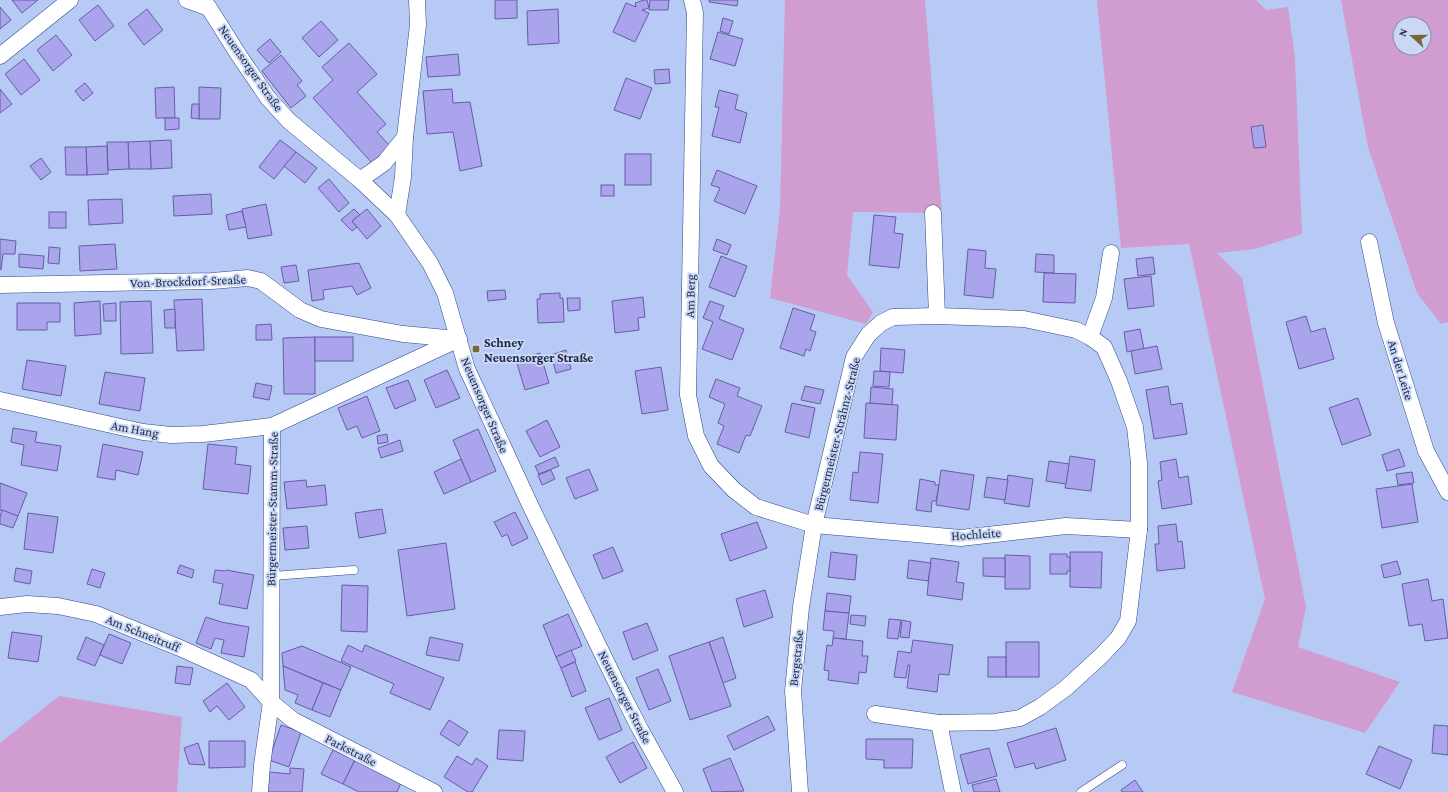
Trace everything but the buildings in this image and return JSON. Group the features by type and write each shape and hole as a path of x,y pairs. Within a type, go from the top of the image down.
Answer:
{"street":[{"path":"0,56 70,0"},
{"path":"187,0 206,4"},
{"path":"397,215 403,177 405,137 418,25 417,0"},
{"name":"Am Berg","path":"692,0 694,13 688,395 696,436 710,466 734,490 756,507 814,525"},
{"name":"Neuensorger Straße","path":"206,4 268,98 289,121 360,180 397,215 430,262 445,293 467,369 532,509 640,729 675,792"},
{"path":"360,180 384,163 405,137"},
{"path":"933,213 937,316"},
{"name":"An der Leite","path":"1370,242 1386,324 1426,451 1448,492"},
{"path":"1090,337 1104,298 1111,253"},
{"name":"Von-Brockdorf-Sreaße","path":"0,285 212,281 248,278 261,281 300,310 321,319 403,334 459,339"},
{"name":"Bürgermeister-Strähnz-Straße","path":"814,525 854,357 868,335 880,323 893,317 937,316 1024,319 1076,330 1090,337 1104,347 1119,381 1135,427 1139,463 1139,530 1128,621 1118,638 1066,688 1040,707 1020,718 995,722 939,723 875,714"},
{"name":"Bürgermeister-Stamm-Straße","path":"260,792 262,765 271,702 272,426 459,339"},
{"name":"Am Hang","path":"0,400 143,432 171,435 203,434 272,426"},
{"name":"Hochleite","path":"814,525 961,538 1066,526 1139,530"},
{"name":"Bergstraße","path":"800,792 793,691 801,607 814,525"},
{"name":"Am Schneitruff","path":"0,608 27,604 58,606 96,614 180,648 251,680 271,702"},
{"name":"Parkstraße","path":"271,702 293,720 434,792"},
{"path":"939,723 953,792"}],"lane":[{"path":"272,576 354,570"},
{"path":"1081,792 1122,765"}],"shaded area":[{"path":"785,0 925,0 942,213 853,212 847,275 873,312 866,324 770,298 780,210"},
{"path":"1097,0 1256,0 1266,10 1288,7 1295,58 1302,234 1255,249 1217,253 1242,278 1306,607 1298,647 1400,682 1365,733 1232,692 1265,599 1189,243 1121,248"},
{"path":"1341,0 1448,0 1448,322 1441,324 1417,293 1368,147"},
{"path":"59,696 182,717 177,792 0,792 0,743"}],"place":[{"name":"Schney Neuensorger Straße","path":"476,349"}]}
